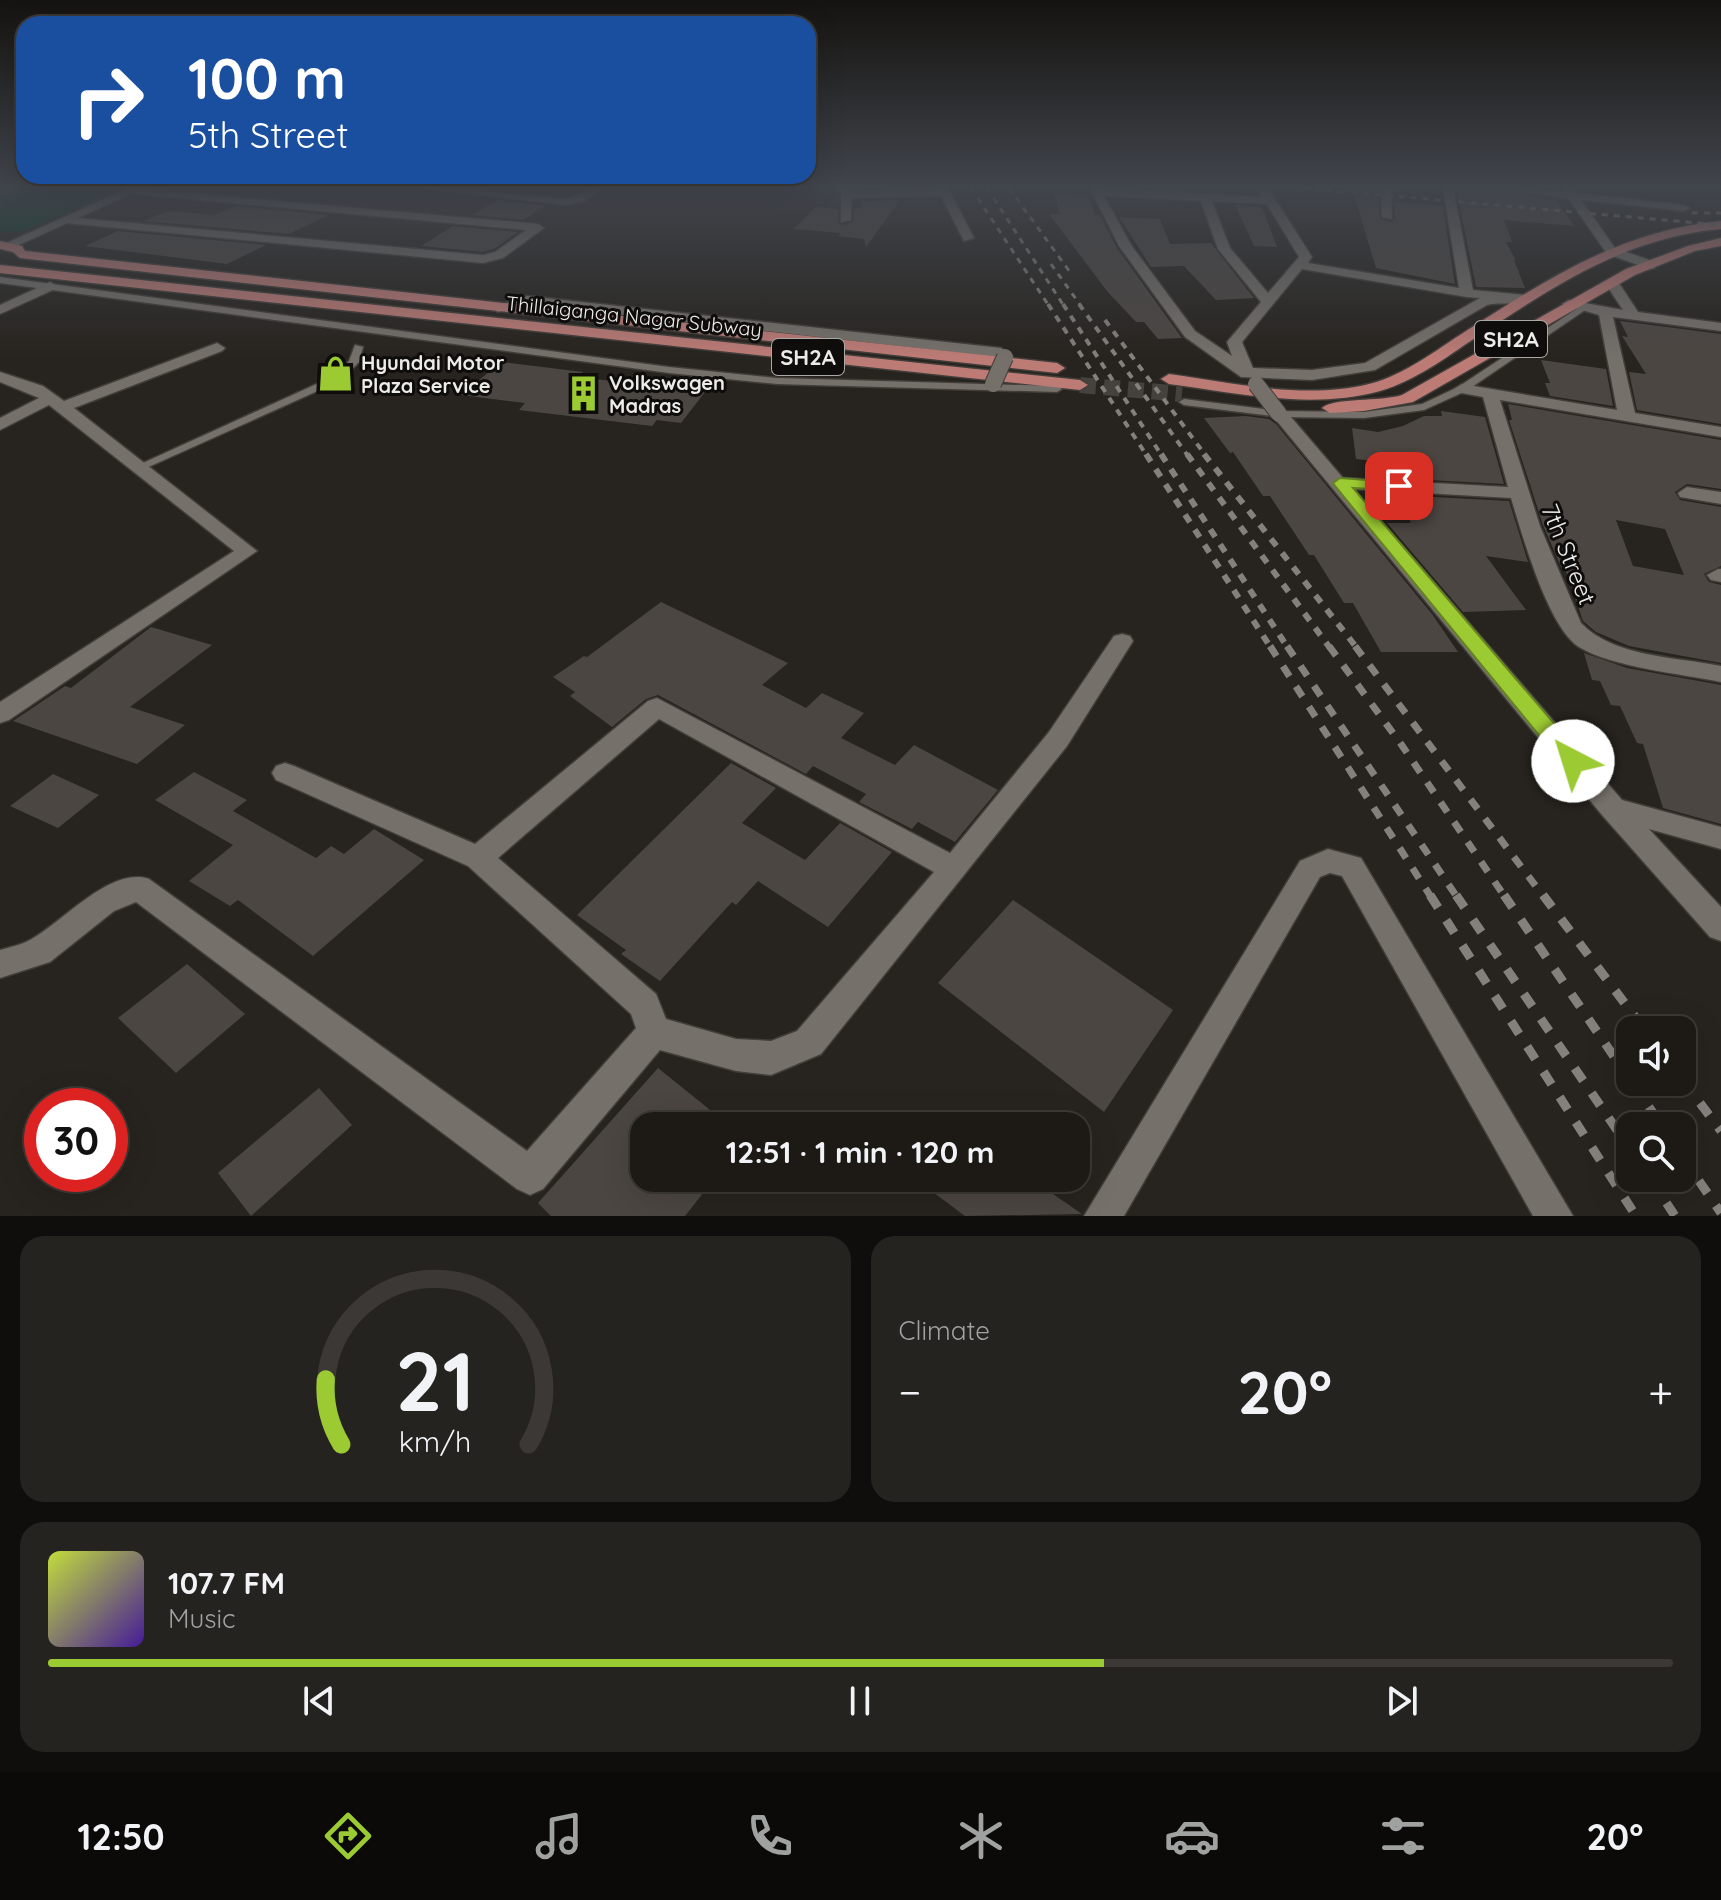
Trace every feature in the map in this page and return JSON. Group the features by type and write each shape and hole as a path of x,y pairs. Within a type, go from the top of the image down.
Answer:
{"main road":[{"name":"SH2A","path":"1169,379 1263,391 1332,394 1377,387 1429,361 1611,251 1628,245"},
{"name":"SH2A","path":"1183,398 1332,408 1398,402 1577,306 1612,283 1702,245"},
{"name":"SH2A","path":"3,246 18,249 20,254"},
{"name":"SH2A","path":"0,267 20,254 493,307"},
{"name":"SH2A","path":"0,267 469,320"},
{"path":"469,320 493,307"},
{"name":"Thillaiganga Nagar Subway","path":"493,307 1074,370"},
{"name":"Thillaiganga Nagar Subway","path":"469,320 1080,385"}],"street":[{"path":"330,245 483,259 499,255 514,245"},
{"path":"1124,245 1190,334 1251,379 1369,367 1482,302 1498,298"},
{"path":"1222,245 1268,302"},
{"path":"1298,245 1306,257 1234,342 1251,379 1612,807 1721,928"},
{"path":"1458,245 1467,293"},
{"path":"1607,245 1611,251 1650,265"},
{"path":"1299,265 1498,298 1527,299"},
{"path":"1612,283 1633,315"},
{"path":"0,310 50,286"},
{"path":"493,307 527,300 1001,353 1005,357 992,385"},
{"path":"1577,306 1721,327"},
{"path":"1605,312 1627,416"},
{"path":"0,425 56,402 217,348"},
{"path":"0,377 37,389 56,402 247,551 0,714"},
{"path":"1462,389 1721,432"},
{"name":"7th Street","path":"1490,393 1517,493 1575,633 1603,648 1721,674"},
{"path":"1340,483 1517,493"},
{"path":"1687,493 1721,498"},
{"path":"654,1032 736,1055 771,1058 809,1043 1058,739 1122,641"},
{"path":"478,858 657,707 954,869"},
{"path":"285,773 478,858 644,1005 654,1032"},
{"path":"1612,807 1721,838"},
{"path":"1103,1216 1310,869 1328,861 1351,866 1554,1216"},
{"path":"0,964 39,952 103,902 139,888 530,1176 654,1032"}],"lane":[{"path":"0,280 669,370 777,381 1057,389"},
{"path":"1183,398 1279,414 1364,415 1424,407 1462,389 1577,306"},
{"path":"140,467 338,378 354,362 358,347"}],"building":[{"path":"88,245 266,245 227,264 85,246"},
{"path":"423,245 500,245 483,252"},
{"path":"1072,245 1115,245 1182,338 1158,339 1144,322 1136,322 1107,291"},
{"path":"1137,245 1212,245 1254,298 1216,300 1184,266 1151,267"},
{"path":"1369,245 1449,245 1455,284 1376,268"},
{"path":"1467,245 1507,245 1525,288 1476,287"},
{"path":"1620,321 1721,334 1721,424 1637,410 1629,372 1646,374 1622,336 1628,337"},
{"path":"1541,360 1606,369 1613,406 1550,396 1545,383 1550,383"},
{"name":"Volkswagen Madras","path":"501,362 583,372 578,377 705,392 681,423 657,420 652,426 519,410 525,403 461,395"},
{"path":"1508,404 1721,440 1721,489 1687,484 1675,492 1680,500 1721,507 1721,566 1704,574 1709,582 1721,585 1721,663 1629,646 1596,632 1583,621 1567,574 1543,525 1509,420 1512,420","holes":["1616,520 1665,529 1684,575 1633,566"]},
{"path":"1441,411 1485,417 1504,484 1391,478 1384,462 1356,459 1352,428 1378,432 1403,426 1424,416 1442,416"},
{"path":"1246,416 1269,419 1276,424 1432,614 1458,652 1381,652 1353,603 1344,603 1314,555 1309,555 1270,496 1263,496 1233,452 1230,453 1204,418"},
{"path":"1398,495 1509,501 1528,562 1486,556 1526,610 1463,612 1387,523 1411,523"},
{"path":"661,602 788,663 762,685 806,708 822,693 864,713 841,738 895,765 914,745 998,790 955,842 918,822 912,829 859,802 866,794 813,766 806,774 658,695 646,699 612,727 570,696 575,692 553,677 587,657"},
{"path":"151,627 212,645 130,707 185,725 137,764 13,721 65,686 71,688"},
{"path":"1584,653 1627,668 1721,685 1721,824 1663,808 1643,744 1637,743 1620,706 1611,705 1600,681 1592,680"},
{"path":"731,763 776,788 742,823 805,860 840,823 892,852 828,927 758,881 736,905 732,902 660,981 621,954 626,950 577,915"},
{"path":"194,772 247,800 233,811 316,858 331,846 344,854 374,829 424,860 313,956 238,900 230,906 189,881 233,845 155,800"},
{"path":"53,774 99,795 58,828 10,806"},
{"path":"1013,900 1173,1010 1104,1112 938,983"},
{"path":"187,964 245,1014 176,1073 118,1018"},
{"path":"658,1068 713,1112 630,1112 630,1192 704,1192 685,1216 551,1216 538,1203"},
{"path":"319,1088 352,1125 251,1216 218,1173"},
{"path":"933,1192 1050,1192 1082,1214 965,1216"}],"tunnel":[{"path":"1080,385 1182,394"}],"railway":[{"path":"1009,245 1049,306"},
{"path":"1024,245 1064,306"},
{"path":"1050,245 1070,272"},
{"path":"1051,264 1081,306"},
{"path":"1048,304 1147,456"},
{"path":"1063,304 1162,456"},
{"path":"1079,304 1188,456"},
{"path":"1105,320 1206,456"},
{"path":"1146,454 1271,648"},
{"path":"1161,454 1288,648"},
{"path":"1187,454 1330,648"},
{"path":"1204,454 1357,648"},
{"path":"1270,646 1431,897"},
{"path":"1287,646 1457,897"},
{"path":"1329,646 1401,744 1505,897"},
{"path":"1355,646 1544,897"},
{"path":"1430,895 1636,1216"},
{"path":"1456,895 1616,1129"},
{"path":"1504,895 1616,1059"},
{"path":"1543,895 1634,1016"},
{"path":"1642,1096 1652,1112"},
{"path":"1695,1096 1721,1131"},
{"path":"1696,1176 1721,1213"},
{"path":"1659,1192 1675,1216"}],"place":[{"name":"Hyundai Motor Plaza Service","path":"335,374"},
{"name":"Volkswagen Madras","path":"583,394"}],"route":[{"path":"1399,486 1340,483 1573,761"}]}
